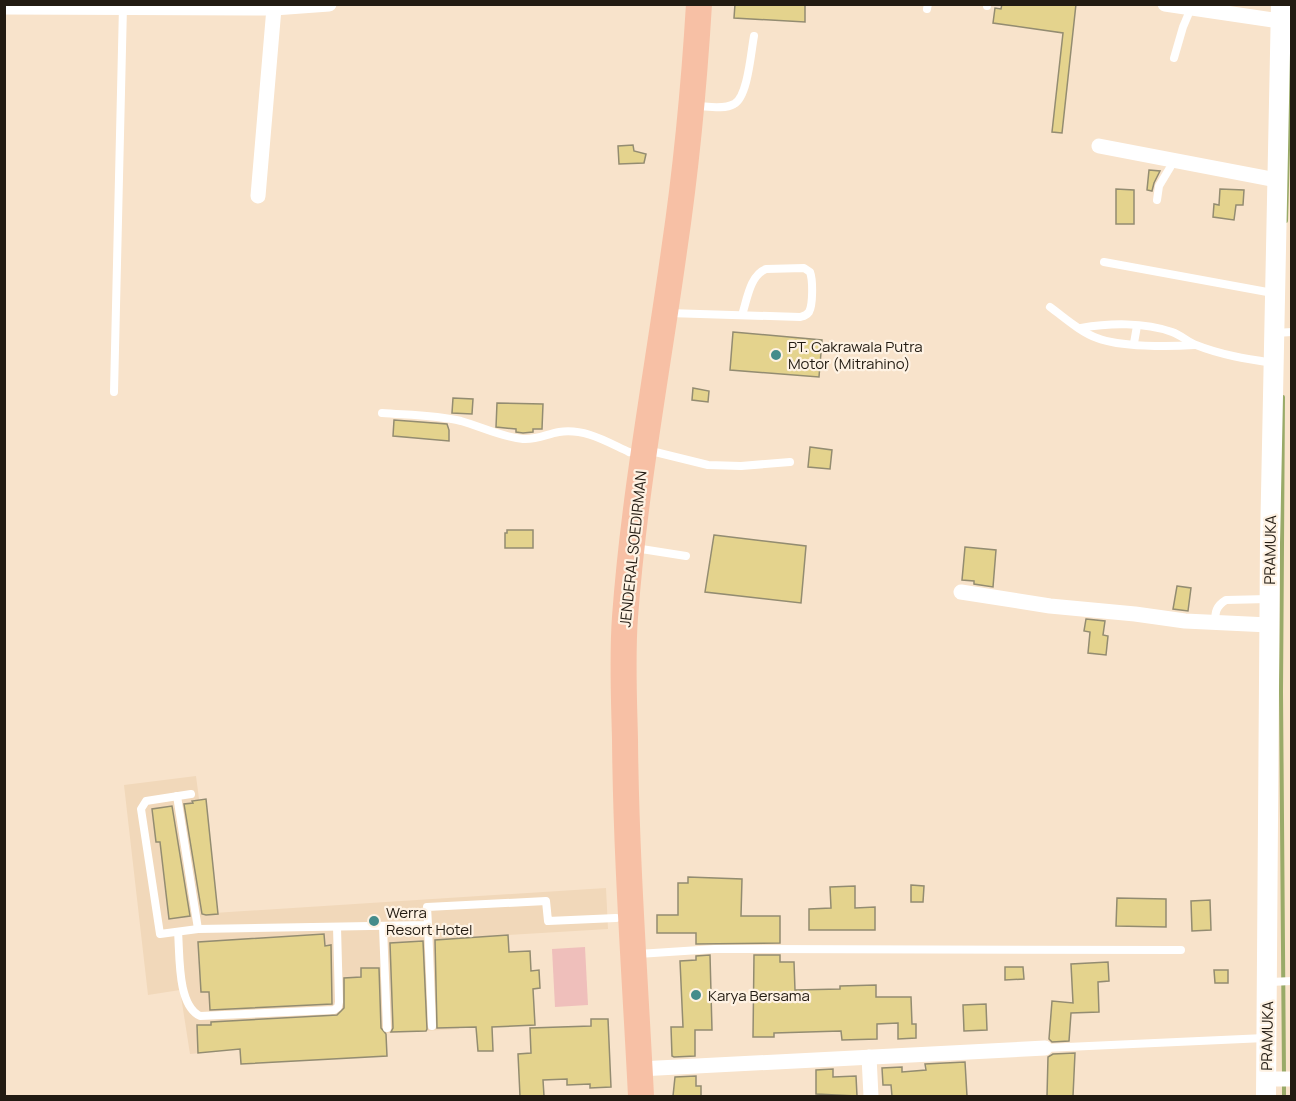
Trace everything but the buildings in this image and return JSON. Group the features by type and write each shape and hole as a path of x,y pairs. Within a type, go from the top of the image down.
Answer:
{"highway":[{"name":"JENDERAL SOEDIRMAN","path":"641,1096 625,789 625,622 636,451 686,4"},
{"name":"JENDERAL SOEDIRMAN","path":"624,1096 611,789 610,620 617,540 664,313 676,239 691,106 699,4"}],"street":[{"path":"4,7 274,8 329,4"},
{"path":"1166,4 1191,8 1280,13"},
{"path":"258,196 274,8"},
{"name":"PRAMUKA","path":"1268,1085 1267,1038 1273,981 1269,599 1273,363 1282,332 1274,294 1280,13"},
{"path":"1099,146 1277,180"},
{"path":"961,592 1050,606 1215,623 1269,626"},
{"path":"639,1069 1045,1048"},
{"path":"869,1057 871,1096"},
{"path":"1268,1085 1292,1079"}],"lane":[{"path":"114,392 122,6"},
{"path":"1174,58 1182,27 1191,8"},
{"path":"691,106 736,104 743,94 754,36"},
{"path":"1156,200 1160,186 1174,161"},
{"path":"1104,262 1274,294"},
{"path":"664,313 800,317 806,315 810,310 812,279 810,272 804,268 760,271 753,281 742,315"},
{"path":"1050,307 1095,338 1169,347 1194,345"},
{"path":"1081,328 1102,324 1162,329 1175,333 1194,345 1273,363"},
{"path":"1134,343 1137,326"},
{"path":"382,413 459,420 494,434 524,439 537,439 571,430 584,432 636,451 708,465 741,466 790,462"},
{"path":"631,548 686,556"},
{"path":"1215,623 1215,611 1226,600 1269,599"},
{"path":"191,794 146,801 143,804 141,815 160,934 198,929 428,925"},
{"path":"177,796 198,929"},
{"path":"432,1026 427,907 546,901 548,921 616,918"},
{"path":"178,932 182,984 193,1012 200,1016 334,1010 338,1007 339,1002 337,927"},
{"path":"383,927 387,1028"},
{"path":"634,955 715,949 1181,950"},
{"path":"1273,981 1292,981"},
{"path":"1045,1048 1267,1038"}],"shaded area":[{"name":"Werra Resort Hotel","path":"196,776 214,913 606,888 608,929 455,938 459,1029 230,1042 230,1050 190,1054 180,990 148,995 124,785"},
{"path":"585,947 588,1005 555,1007 552,949"}],"waterway":[{"path":"1286,221 1292,6"},
{"path":"1283,397 1281,692 1284,1076"},
{"path":"1284,1084 1284,1096"}],"place":[{"name":"PT. Cakrawala Putra Motor (Mitrahino)","path":"776,355"},
{"name":"Werra Resort Hotel","path":"374,921"},
{"name":"Karya Bersama","path":"696,995"}]}
